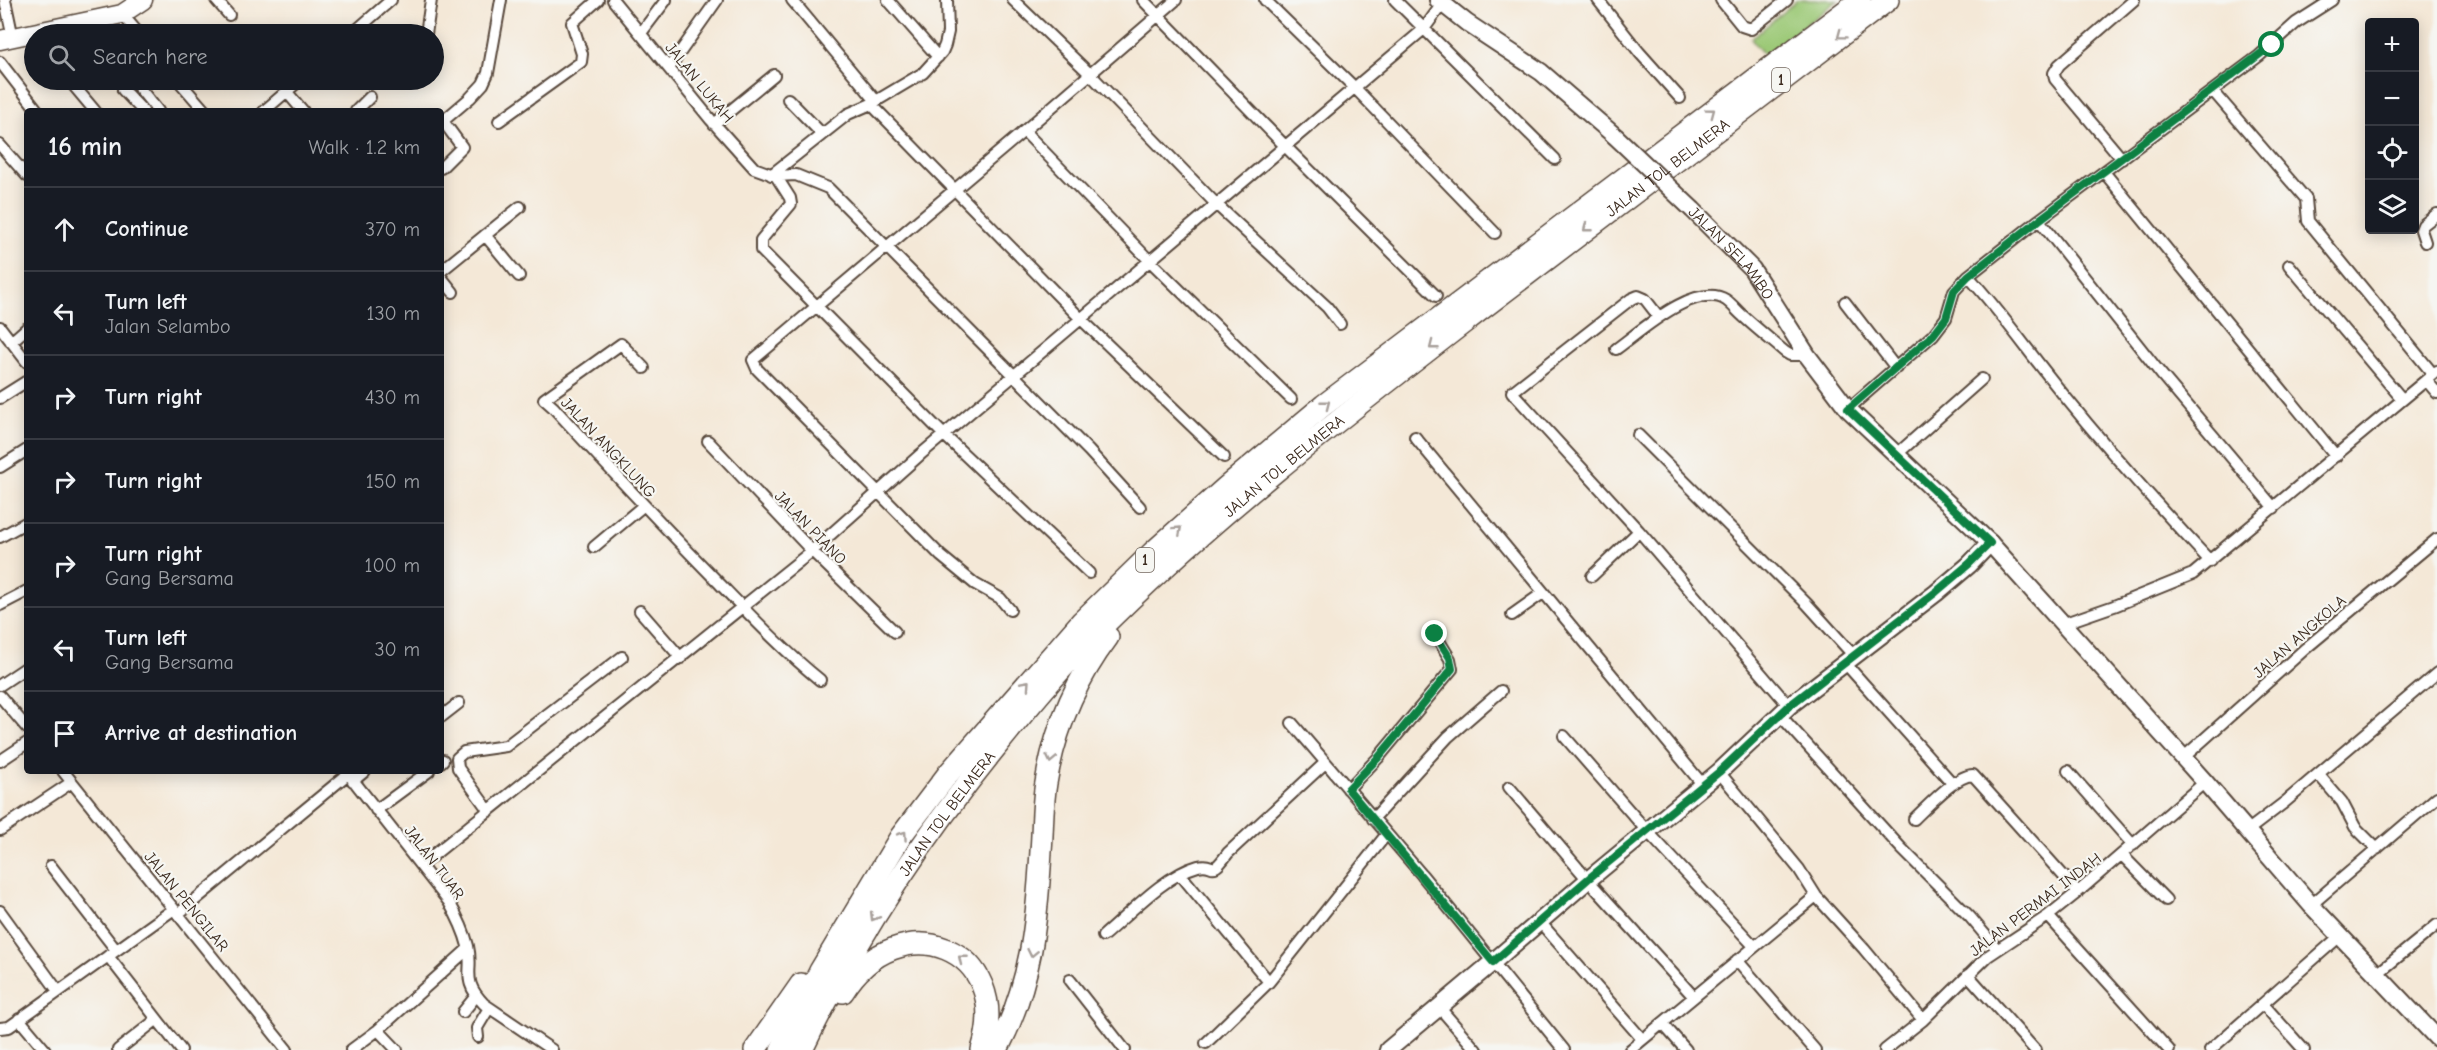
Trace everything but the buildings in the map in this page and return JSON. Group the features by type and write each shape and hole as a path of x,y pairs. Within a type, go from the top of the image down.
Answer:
{"highway":[{"name":"JALAN TOL BELMERA","path":"781,1050 820,971 901,836 948,774 1082,621 1153,552 1324,405 1860,0"},
{"name":"JALAN TOL BELMERA","path":"804,1050 831,989 912,857 962,789 1026,709 1095,634 1236,503 1337,420 1888,0"},
{"path":"997,1050 1022,991 1034,939 1046,784 1063,714 1091,660 1165,567"},
{"path":"755,1050 848,909 881,868"},
{"path":"804,1050 850,981 865,964 886,950 907,943 926,942 957,954 973,969 982,983 989,1018 982,1050"}],"main road":[{"path":"101,24 143,0"},
{"path":"6,39 24,37"}],"street":[{"path":"5,0 6,39"},
{"path":"216,0 229,15"},
{"path":"364,24 392,0"},
{"path":"427,24 431,0"},
{"path":"444,120 483,84 488,73 501,0"},
{"path":"499,121 582,62 582,54 572,23 598,0"},
{"name":"JALAN LUKAH","path":"614,0 714,124 754,168 774,176"},
{"path":"641,33 666,0"},
{"path":"669,68 717,0"},
{"path":"792,0 873,103 954,190 1082,320 1224,457"},
{"path":"888,0 938,57"},
{"path":"774,176 848,114 873,103 924,73 945,45 948,32 947,0"},
{"path":"1013,0 1089,73 1217,205 1327,307 1340,324"},
{"path":"1143,0 1436,296"},
{"path":"1010,610 1000,598 975,584 953,567 754,365 754,357 816,308 1176,0"},
{"path":"1265,0 1354,87 1495,233"},
{"path":"1395,0 1555,159"},
{"path":"1598,0 1638,52 1680,98"},
{"path":"1721,0 1742,26 1751,29 1787,0"},
{"path":"2122,159 2055,79 2054,73 2059,65 2134,0"},
{"path":"1848,409 1944,323 1954,291 1968,276 2039,220 2259,56 2296,23 2332,0"},
{"path":"421,866 812,551 1149,260 1424,29 1440,2"},
{"name":"JALAN SELAMBO","path":"1440,2 1467,23 1541,72 1615,136 1752,269 1807,355 1848,409 1990,543 2205,782 2311,904 2437,1038"},
{"path":"122,14 131,24"},
{"path":"0,62 36,108"},
{"path":"714,124 774,75"},
{"path":"77,90 92,108"},
{"path":"123,90 140,108"},
{"path":"140,90 155,108"},
{"path":"187,90 202,108"},
{"path":"267,108 286,91 300,108"},
{"path":"2212,91 2306,199 2308,222 2432,375 2437,393"},
{"path":"359,108 370,98"},
{"path":"788,99 822,134"},
{"path":"444,124 462,147 444,165"},
{"path":"1024,132 1149,260 1291,399"},
{"path":"0,145 24,173"},
{"path":"2104,172 2336,456"},
{"path":"774,176 796,175 828,188 1013,377 1089,451 1140,507"},
{"path":"774,176 790,198 791,204 761,240 759,245 761,250 944,435 1089,573"},
{"path":"444,269 520,207"},
{"path":"2425,242 2421,230 2423,225 2437,214"},
{"path":"2039,220 2162,374 2274,508"},
{"path":"485,235 519,276"},
{"path":"2289,265 2402,399"},
{"path":"1968,276 2000,311 2069,401 2164,513 2210,561"},
{"path":"444,281 453,292"},
{"path":"1659,317 1645,299 1638,296 1631,299 1512,392 1640,531 1784,710 1900,848 1970,917 1997,949"},
{"path":"1616,349 1659,317 1693,299 1711,296 1725,300 1785,352 1790,355 1807,355"},
{"path":"1845,302 1896,368"},
{"path":"24,329 4,335 24,358"},
{"name":"JALAN ANGKLUNG","path":"644,368 624,346 618,345 544,399 643,506 743,608 795,660 820,680"},
{"path":"2062,624 2184,579 2210,561 2432,375"},
{"path":"1896,455 1982,379"},
{"path":"0,398 24,383"},
{"path":"1638,435 1807,604 1850,660 1953,784"},
{"path":"1415,437 1704,784"},
{"name":"JALAN PIANO","path":"708,441 812,551 895,632"},
{"path":"0,467 24,452"},
{"path":"594,547 643,506"},
{"path":"0,537 24,524"},
{"path":"1592,576 1640,531"},
{"name":"JALAN ANGKOLA","path":"2183,758 2306,648 2437,539"},
{"path":"1388,1050 1588,879 1719,772 1784,710 1936,592 1990,543"},
{"path":"0,605 24,593"},
{"path":"1512,615 1543,593"},
{"path":"640,611 681,658"},
{"path":"1348,789 1378,758 1452,669 1450,658 1435,634"},
{"path":"489,811 458,768 457,758 464,752 506,746 622,657"},
{"path":"0,685 24,669"},
{"path":"2247,831 2437,673"},
{"path":"1373,819 1448,737 1501,691"},
{"path":"1,698 24,725"},
{"path":"444,715 459,703"},
{"path":"1292,723 1408,858 1564,1050"},
{"path":"1564,736 1647,831 1754,946"},
{"path":"0,761 24,745"},
{"path":"1103,936 1161,887 1180,875 1198,866 1216,868 1228,853 1325,763"},
{"path":"2068,771 2133,845"},
{"path":"1719,772 1798,869 1816,896 1923,1020"},
{"name":"JALAN PENGILAR","path":"65,774 287,1050"},
{"path":"376,810 425,774"},
{"path":"2318,774 2342,801 2355,826 2377,849"},
{"path":"0,1028 9,1027 112,953 176,912 349,775"},
{"name":"JALAN TUAR","path":"349,775 449,902 459,919 468,949 467,977 476,996"},
{"path":"1914,819 1953,784 1966,775 1972,775 2078,892"},
{"path":"0,830 72,782"},
{"name":"JALAN PERMAI INDAH","path":"1886,1050 1898,1046 1997,949 2048,916 2078,892 2205,782"},
{"path":"1509,787 1588,879 1695,997"},
{"path":"2311,904 2437,797"},
{"path":"1206,1043 1269,982 1386,835"},
{"path":"2122,855 2166,900"},
{"path":"51,866 156,1020 181,1050"},
{"path":"1180,875 1269,982"},
{"path":"1630,1050 1816,896"},
{"path":"0,911 58,991"},
{"path":"2048,916 2169,1050"},
{"path":"1540,922 1642,1039"},
{"path":"2377,974 2437,925"},
{"path":"2210,1050 2340,936"},
{"path":"351,1050 378,1030 468,949"},
{"path":"1737,960 1815,1050"},
{"path":"1968,975 2035,1050"},
{"path":"1070,980 1125,1050"},
{"path":"463,1012 476,996 489,1008 552,1050"},
{"path":"2263,1004 2304,1050"},
{"path":"1439,1007 1476,1050"},
{"path":"478,1037 477,1028 489,1008"},
{"path":"19,1019 45,1050"},
{"path":"118,1050 156,1020"},
{"path":"1663,1024 1686,1050"},
{"path":"378,1030 397,1050"}],"green space":[{"path":"1797,0 1838,0 1765,56 1751,39"}],"route":[{"path":"1435,634 1450,658 1452,669 1378,758 1348,789 1493,962 1588,879 1719,772 1779,714 1936,592 1990,543 1848,409 1944,323 1954,291 1968,276 2272,45"}]}
